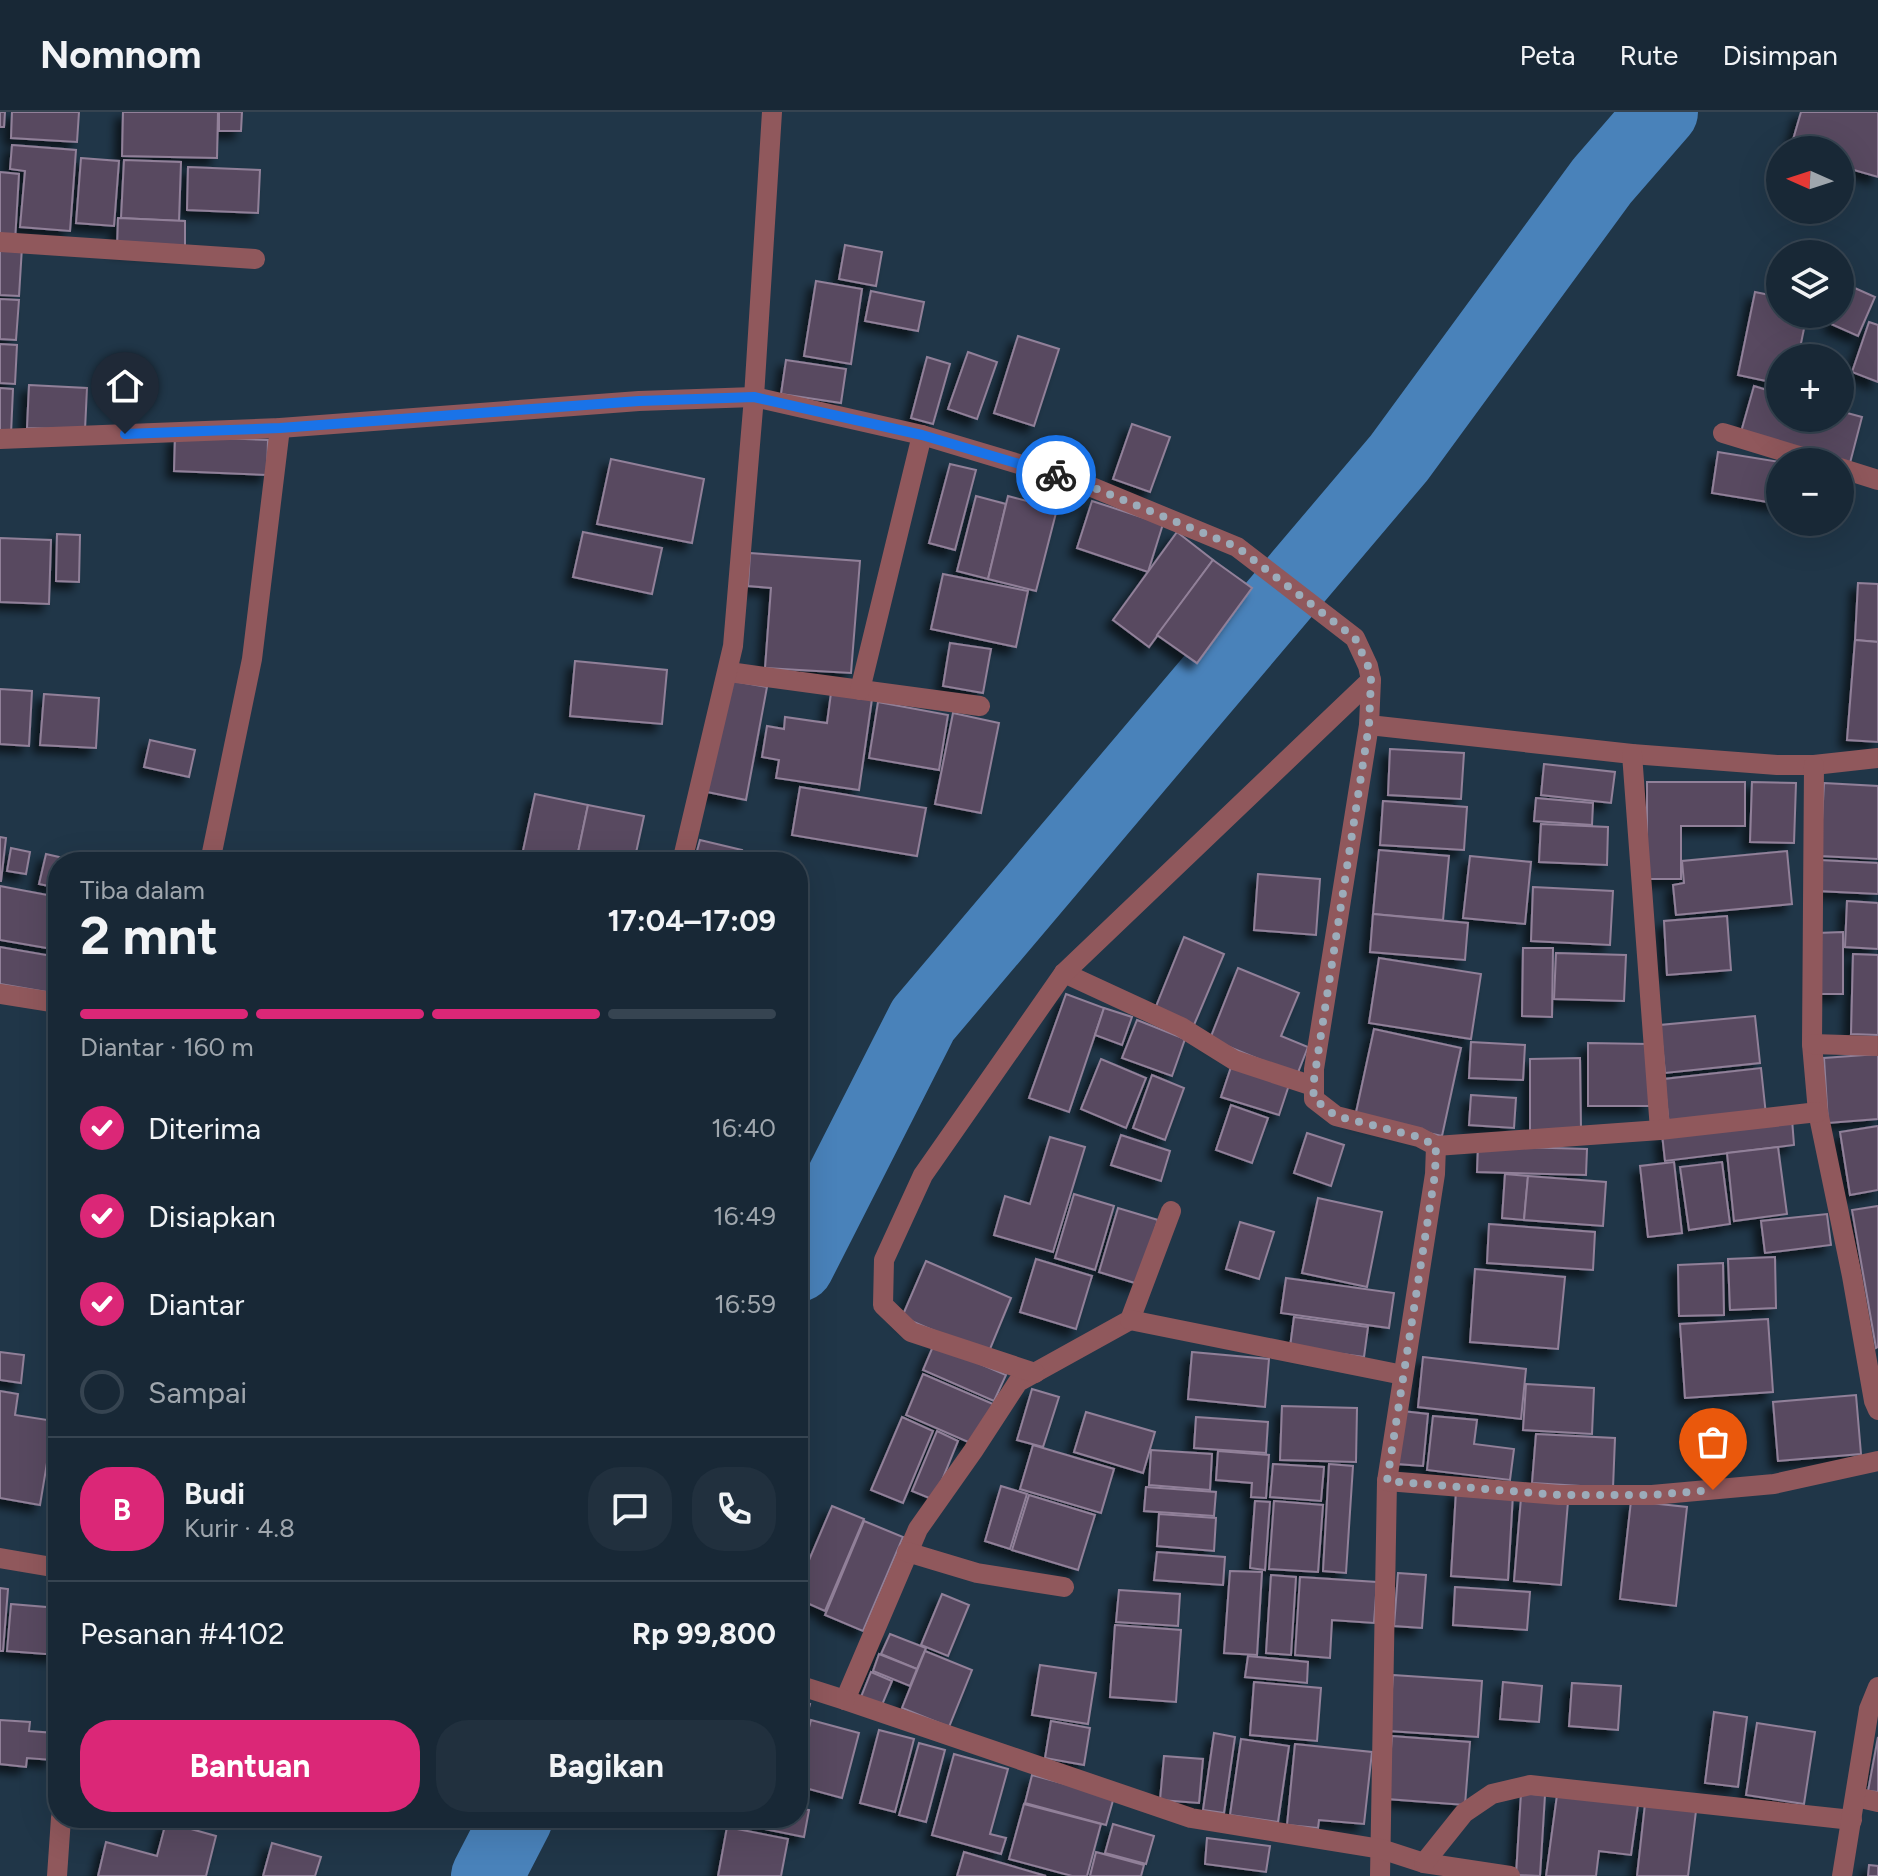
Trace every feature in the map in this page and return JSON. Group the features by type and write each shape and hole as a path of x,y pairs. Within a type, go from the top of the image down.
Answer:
{"street":[{"path":"684,852 729,672 754,397 772,112"},
{"path":"0,242 255,259"},
{"path":"0,439 280,428 623,402 754,397 922,435 1082,483 1237,547 1355,638 1368,666 1371,680 1369,725 1313,1086 1314,1099 1336,1116 1419,1137 1436,1146 1660,1130 1818,1112"},
{"path":"212,852 252,659 280,428"},
{"path":"1723,433 1773,448"},
{"path":"860,690 922,435"},
{"path":"1854,472 1878,480"},
{"path":"729,672 980,706"},
{"path":"1035,1373 911,1332 883,1305 884,1260 923,1175 1064,973 1371,680"},
{"path":"1369,725 1632,754 1777,765 1814,765 1878,758"},
{"path":"1632,754 1660,1130"},
{"path":"1814,765 1812,1044 1818,1112 1877,1404"},
{"path":"1064,973 1181,1027 1234,1060 1313,1086"},
{"path":"0,994 48,1001"},
{"path":"1812,1044 1878,1046"},
{"path":"1380,1876 1387,1481 1435,1174 1436,1146"},
{"path":"845,1700 918,1529 1018,1382 1130,1320 1171,1211"},
{"path":"1130,1320 1403,1375"},
{"path":"1387,1481 1559,1495 1652,1495 1774,1484 1878,1461"},
{"path":"907,1552 977,1573 1064,1587"},
{"path":"0,1558 48,1566"},
{"path":"1842,1876 1869,1709 1878,1687"},
{"path":"808,1688 1191,1818 1381,1849 1424,1863 1510,1876"},
{"path":"1424,1863 1464,1813 1492,1794 1530,1785 1852,1820"},
{"path":"1856,1797 1878,1802"},
{"path":"57,1876 60,1828"}],"building":[{"path":"0,112 5,112 4,127 0,127"},
{"path":"12,112 79,112 77,142 11,138"},
{"path":"123,112 218,112 217,158 122,156"},
{"path":"219,112 242,112 241,131 219,131"},
{"path":"1801,112 1878,112 1878,177 1854,170 1854,136 1794,136"},
{"path":"12,145 76,150 70,231 20,227 25,171 10,169"},
{"path":"81,158 119,161 114,226 76,223"},
{"path":"124,160 181,162 179,221 121,218"},
{"path":"188,167 260,170 258,213 187,210"},
{"path":"0,172 19,174 15,241 0,240"},
{"path":"118,218 185,221 185,250 117,248"},
{"path":"845,245 882,252 876,286 839,279"},
{"path":"0,246 22,247 19,296 0,295"},
{"path":"816,281 862,289 851,364 804,356"},
{"path":"1854,288 1875,297 1858,336 1840,328 1854,328"},
{"path":"871,291 924,302 918,331 865,321"},
{"path":"1755,292 1766,294 1766,328 1804,328 1801,344 1766,344 1766,381 1738,375"},
{"path":"0,299 19,300 16,340 0,339"},
{"path":"1869,322 1878,325 1878,382 1854,373"},
{"path":"1018,336 1059,349 1034,426 994,413"},
{"path":"0,344 17,345 15,384 0,383"},
{"path":"968,352 997,362 977,419 948,409"},
{"path":"927,357 950,364 933,424 911,418"},
{"path":"786,360 846,369 841,403 781,394"},
{"path":"29,385 87,388 85,430 27,428"},
{"path":"1754,386 1766,390 1766,432 1854,432 1854,415 1862,417 1854,448 1797,448 1741,432"},
{"path":"0,388 13,389 11,434 0,434"},
{"path":"1132,424 1170,437 1150,492 1113,479"},
{"path":"175,436 268,440 267,475 174,471"},
{"path":"1718,452 1766,460 1766,502 1712,493"},
{"path":"611,459 704,479 692,543 597,524"},
{"path":"950,464 976,470 955,550 929,543"},
{"path":"976,496 1006,504 988,579 957,571"},
{"path":"1008,496 1057,509 1036,591 988,579"},
{"path":"1092,501 1163,524 1148,572 1077,548"},
{"path":"583,532 662,548 652,594 573,577"},
{"path":"1177,532 1213,560 1149,647 1113,620"},
{"path":"57,534 80,535 79,582 56,581"},
{"path":"0,538 51,540 49,604 0,602"},
{"path":"750,553 860,561 851,673 765,668 771,588 748,586"},
{"path":"1213,560 1252,588 1197,663 1157,635"},
{"path":"943,574 1028,591 1016,647 931,629"},
{"path":"1858,583 1878,584 1878,642 1855,640"},
{"path":"1855,640 1878,642 1878,742 1847,740"},
{"path":"950,643 991,649 983,693 943,686"},
{"path":"575,661 667,670 662,724 570,716"},
{"path":"728,680 767,687 746,800 707,792"},
{"path":"0,689 32,691 29,746 0,744"},
{"path":"831,693 872,699 859,790 776,778 779,760 762,757 767,726 784,729 785,717 827,723"},
{"path":"44,694 99,698 96,748 40,745"},
{"path":"878,702 948,715 939,770 869,758"},
{"path":"953,713 999,723 981,813 935,804"},
{"path":"150,740 195,750 189,777 144,767"},
{"path":"1390,749 1464,753 1461,799 1388,795"},
{"path":"1544,764 1615,772 1611,803 1541,795"},
{"path":"1647,782 1745,782 1745,826 1681,826 1681,879 1647,879"},
{"path":"1752,782 1796,783 1794,843 1750,842"},
{"path":"1824,783 1878,786 1878,859 1820,856"},
{"path":"800,787 926,808 917,856 792,835"},
{"path":"535,794 588,805 578,852 523,852"},
{"path":"1536,798 1593,803 1592,825 1534,821"},
{"path":"1383,801 1467,807 1464,850 1380,845"},
{"path":"588,805 644,816 636,852 578,852"},
{"path":"1541,824 1608,827 1607,865 1539,862"},
{"path":"0,837 6,838 1,881 0,881"},
{"path":"700,840 742,850 742,852 697,852"},
{"path":"11,848 30,852 26,874 7,871"},
{"path":"1379,850 1449,856 1443,920 1373,914"},
{"path":"1787,851 1792,904 1676,915 1673,885 1684,883 1682,861"},
{"path":"46,854 48,854 48,886 39,884"},
{"path":"1470,856 1531,862 1525,924 1463,918"},
{"path":"1819,860 1878,863 1878,894 1817,891"},
{"path":"1258,874 1320,879 1316,935 1254,930"},
{"path":"0,886 48,895 48,948 0,940"},
{"path":"1533,887 1613,891 1610,945 1531,941"},
{"path":"1847,901 1878,903 1878,949 1845,947"},
{"path":"1373,914 1468,923 1465,960 1370,952"},
{"path":"1727,916 1731,970 1667,975 1664,921"},
{"path":"1843,932 1843,994 1817,994 1817,933"},
{"path":"1184,937 1224,954 1194,1025 1155,1009"},
{"path":"0,947 48,955 48,992 0,984"},
{"path":"1523,948 1553,948 1552,1017 1522,1016"},
{"path":"1556,953 1626,955 1624,1001 1554,999"},
{"path":"1853,954 1878,955 1878,1035 1851,1034"},
{"path":"1379,958 1481,974 1471,1039 1369,1023"},
{"path":"1238,968 1299,993 1281,1036 1308,1047 1297,1075 1210,1039"},
{"path":"1066,994 1104,1008 1069,1112 1029,1098"},
{"path":"1104,1008 1132,1017 1122,1045 1095,1035"},
{"path":"1755,1016 1760,1063 1665,1073 1660,1025"},
{"path":"1137,1020 1185,1039 1172,1076 1122,1058"},
{"path":"1374,1029 1461,1048 1442,1136 1355,1117"},
{"path":"1471,1042 1525,1045 1523,1080 1469,1078"},
{"path":"1588,1043 1650,1044 1649,1106 1588,1106"},
{"path":"1878,1054 1878,1119 1828,1123 1824,1058"},
{"path":"1580,1058 1581,1130 1530,1131 1530,1059"},
{"path":"1101,1059 1146,1078 1126,1128 1081,1109"},
{"path":"1231,1067 1289,1085 1279,1115 1221,1097"},
{"path":"1761,1068 1766,1115 1669,1126 1664,1079"},
{"path":"1152,1075 1184,1088 1165,1140 1133,1128"},
{"path":"1471,1095 1516,1098 1514,1128 1469,1125"},
{"path":"1231,1105 1268,1118 1252,1163 1216,1150"},
{"path":"1792,1119 1794,1145 1665,1161 1662,1134"},
{"path":"1878,1126 1878,1190 1850,1195 1840,1132"},
{"path":"1307,1133 1344,1145 1331,1186 1294,1173"},
{"path":"1121,1135 1170,1151 1161,1181 1111,1165"},
{"path":"1050,1137 1085,1147 1053,1252 994,1235 1005,1196 1030,1204"},
{"path":"1478,1146 1587,1149 1586,1175 1477,1172"},
{"path":"1778,1147 1787,1214 1734,1221 1727,1153"},
{"path":"1674,1162 1682,1233 1648,1237 1640,1166"},
{"path":"1722,1162 1730,1224 1689,1230 1680,1167"},
{"path":"1505,1174 1528,1176 1524,1220 1502,1218"},
{"path":"1528,1176 1606,1182 1603,1226 1524,1220"},
{"path":"1074,1194 1114,1206 1095,1270 1055,1258"},
{"path":"1318,1198 1382,1212 1367,1287 1302,1273"},
{"path":"1878,1206 1878,1347 1876,1348 1852,1210"},
{"path":"1118,1208 1158,1220 1138,1284 1099,1272"},
{"path":"1827,1214 1831,1245 1765,1253 1761,1221"},
{"path":"1240,1222 1274,1232 1259,1279 1226,1269"},
{"path":"1489,1224 1595,1232 1593,1270 1487,1263"},
{"path":"1775,1257 1776,1308 1730,1310 1728,1259"},
{"path":"1036,1259 1092,1276 1076,1329 1020,1312"},
{"path":"926,1261 1011,1298 988,1354 902,1317"},
{"path":"1723,1263 1724,1315 1679,1316 1678,1265"},
{"path":"1475,1269 1565,1277 1558,1349 1470,1342"},
{"path":"1286,1278 1394,1293 1389,1328 1281,1313"},
{"path":"1294,1317 1368,1327 1364,1357 1290,1347"},
{"path":"1768,1319 1773,1392 1685,1398 1680,1324"},
{"path":"934,1344 1006,1375 994,1401 923,1370"},
{"path":"0,1352 24,1355 21,1383 0,1380"},
{"path":"1192,1352 1269,1359 1265,1407 1188,1399"},
{"path":"1423,1357 1526,1369 1521,1419 1418,1407"},
{"path":"923,1374 993,1404 975,1445 906,1415"},
{"path":"1526,1384 1594,1388 1592,1434 1523,1430"},
{"path":"1032,1389 1059,1397 1043,1447 1017,1440"},
{"path":"0,1391 18,1394 15,1415 48,1420 48,1457 40,1505 0,1498"},
{"path":"1856,1395 1861,1454 1778,1461 1773,1402"},
{"path":"1282,1406 1357,1408 1356,1462 1280,1460"},
{"path":"1402,1411 1428,1414 1423,1466 1397,1464"},
{"path":"1086,1412 1155,1432 1143,1473 1074,1452"},
{"path":"1433,1416 1477,1420 1474,1444 1514,1449 1510,1480 1427,1470"},
{"path":"902,1417 933,1431 903,1503 871,1490"},
{"path":"1196,1417 1268,1422 1266,1453 1194,1448"},
{"path":"937,1431 958,1441 934,1500 912,1491"},
{"path":"1536,1434 1615,1438 1613,1488 1532,1483"},
{"path":"1033,1445 1114,1469 1101,1513 1020,1489"},
{"path":"1151,1450 1212,1454 1210,1490 1149,1485"},
{"path":"1218,1451 1269,1455 1266,1498 1251,1497 1252,1483 1216,1480"},
{"path":"1273,1464 1324,1467 1321,1501 1270,1497"},
{"path":"1329,1464 1353,1466 1346,1573 1323,1571"},
{"path":"1001,1486 1027,1494 1010,1549 985,1541"},
{"path":"1146,1487 1216,1492 1214,1516 1144,1511"},
{"path":"1456,1491 1513,1494 1508,1580 1451,1576"},
{"path":"1029,1495 1095,1515 1078,1570 1012,1550"},
{"path":"1521,1498 1568,1502 1561,1585 1514,1581"},
{"path":"1255,1501 1270,1502 1265,1570 1250,1568"},
{"path":"1274,1501 1323,1505 1318,1572 1269,1569"},
{"path":"1631,1501 1687,1507 1676,1606 1620,1599"},
{"path":"832,1506 864,1519 825,1611 808,1603 808,1562"},
{"path":"1159,1514 1216,1518 1214,1551 1157,1546"},
{"path":"864,1521 903,1537 863,1631 825,1615"},
{"path":"1157,1552 1225,1557 1223,1585 1154,1580"},
{"path":"1230,1571 1262,1572 1257,1655 1224,1653"},
{"path":"1398,1573 1426,1575 1422,1628 1394,1626"},
{"path":"1271,1575 1296,1577 1291,1655 1266,1653"},
{"path":"1300,1577 1377,1582 1374,1623 1332,1620 1330,1658 1295,1655"},
{"path":"1455,1587 1530,1592 1527,1630 1453,1625"},
{"path":"0,1588 8,1589 3,1651 0,1651"},
{"path":"1119,1590 1180,1594 1178,1626 1116,1622"},
{"path":"942,1594 969,1605 948,1656 921,1645"},
{"path":"11,1604 48,1607 48,1654 7,1651"},
{"path":"1115,1625 1181,1630 1176,1702 1110,1697"},
{"path":"890,1634 926,1648 917,1669 881,1654"},
{"path":"925,1651 972,1670 949,1727 902,1708"},
{"path":"879,1654 917,1669 910,1686 873,1671"},
{"path":"1248,1656 1308,1662 1307,1683 1245,1677"},
{"path":"1040,1665 1096,1673 1088,1724 1032,1715"},
{"path":"871,1672 892,1681 882,1705 861,1697"},
{"path":"1393,1675 1482,1681 1478,1737 1389,1731"},
{"path":"1254,1682 1321,1688 1317,1741 1250,1735"},
{"path":"1503,1682 1542,1686 1539,1722 1500,1719"},
{"path":"1572,1683 1621,1686 1618,1730 1569,1726"},
{"path":"1714,1712 1747,1717 1738,1787 1705,1783"},
{"path":"0,1720 30,1722 29,1731 48,1732 48,1760 27,1758 26,1767 0,1764"},
{"path":"811,1720 859,1733 842,1798 808,1789 808,1731"},
{"path":"1051,1721 1090,1728 1084,1765 1045,1758"},
{"path":"1757,1723 1815,1732 1804,1804 1746,1795"},
{"path":"879,1730 914,1739 895,1812 860,1803"},
{"path":"1214,1733 1235,1737 1224,1813 1203,1810"},
{"path":"1392,1736 1470,1742 1465,1805 1387,1799"},
{"path":"1878,1737 1878,1792 1868,1791"},
{"path":"1241,1739 1289,1746 1278,1822 1230,1815"},
{"path":"919,1743 945,1750 926,1822 899,1815"},
{"path":"1295,1744 1372,1752 1364,1824 1319,1820 1318,1828 1287,1825"},
{"path":"954,1754 1008,1769 990,1834 1006,1838 1001,1854 932,1835"},
{"path":"1164,1756 1203,1759 1199,1803 1160,1800"},
{"path":"1032,1775 1114,1797 1106,1825 1025,1803"},
{"path":"1521,1793 1545,1795 1540,1876 1516,1875"},
{"path":"1557,1795 1638,1805 1631,1855 1599,1851 1596,1876 1546,1876"},
{"path":"1024,1804 1101,1824 1087,1876 1072,1876 1009,1859"},
{"path":"1645,1804 1696,1811 1688,1876 1637,1876"},
{"path":"1113,1824 1154,1836 1146,1864 1105,1853"},
{"path":"164,1828 187,1828 216,1836 206,1876 98,1876 106,1842 157,1856"},
{"path":"727,1828 788,1839 781,1876 718,1876"},
{"path":"760,1828 806,1828 804,1837"},
{"path":"1207,1838 1270,1846 1266,1872 1205,1864"},
{"path":"272,1843 321,1857 315,1876 263,1876"},
{"path":"964,1852 1046,1876 957,1876"},
{"path":"1096,1852 1144,1865 1141,1876 1090,1876"},
{"path":"1869,1865 1878,1866 1878,1876 1868,1876"}],"waterway":[{"path":"808,1246 923,1020 1399,458 1602,181 1662,112"},
{"path":"487,1876 512,1828"}],"way so far":[{"path":"1056,475 1237,547 1355,638 1368,666 1371,680 1369,725 1313,1086 1314,1099 1336,1116 1419,1137 1436,1146 1435,1174 1387,1481 1559,1495 1652,1495 1713,1490"}],"route":[{"path":"125,434 280,428 639,401 754,397 922,435 1056,475"}]}
